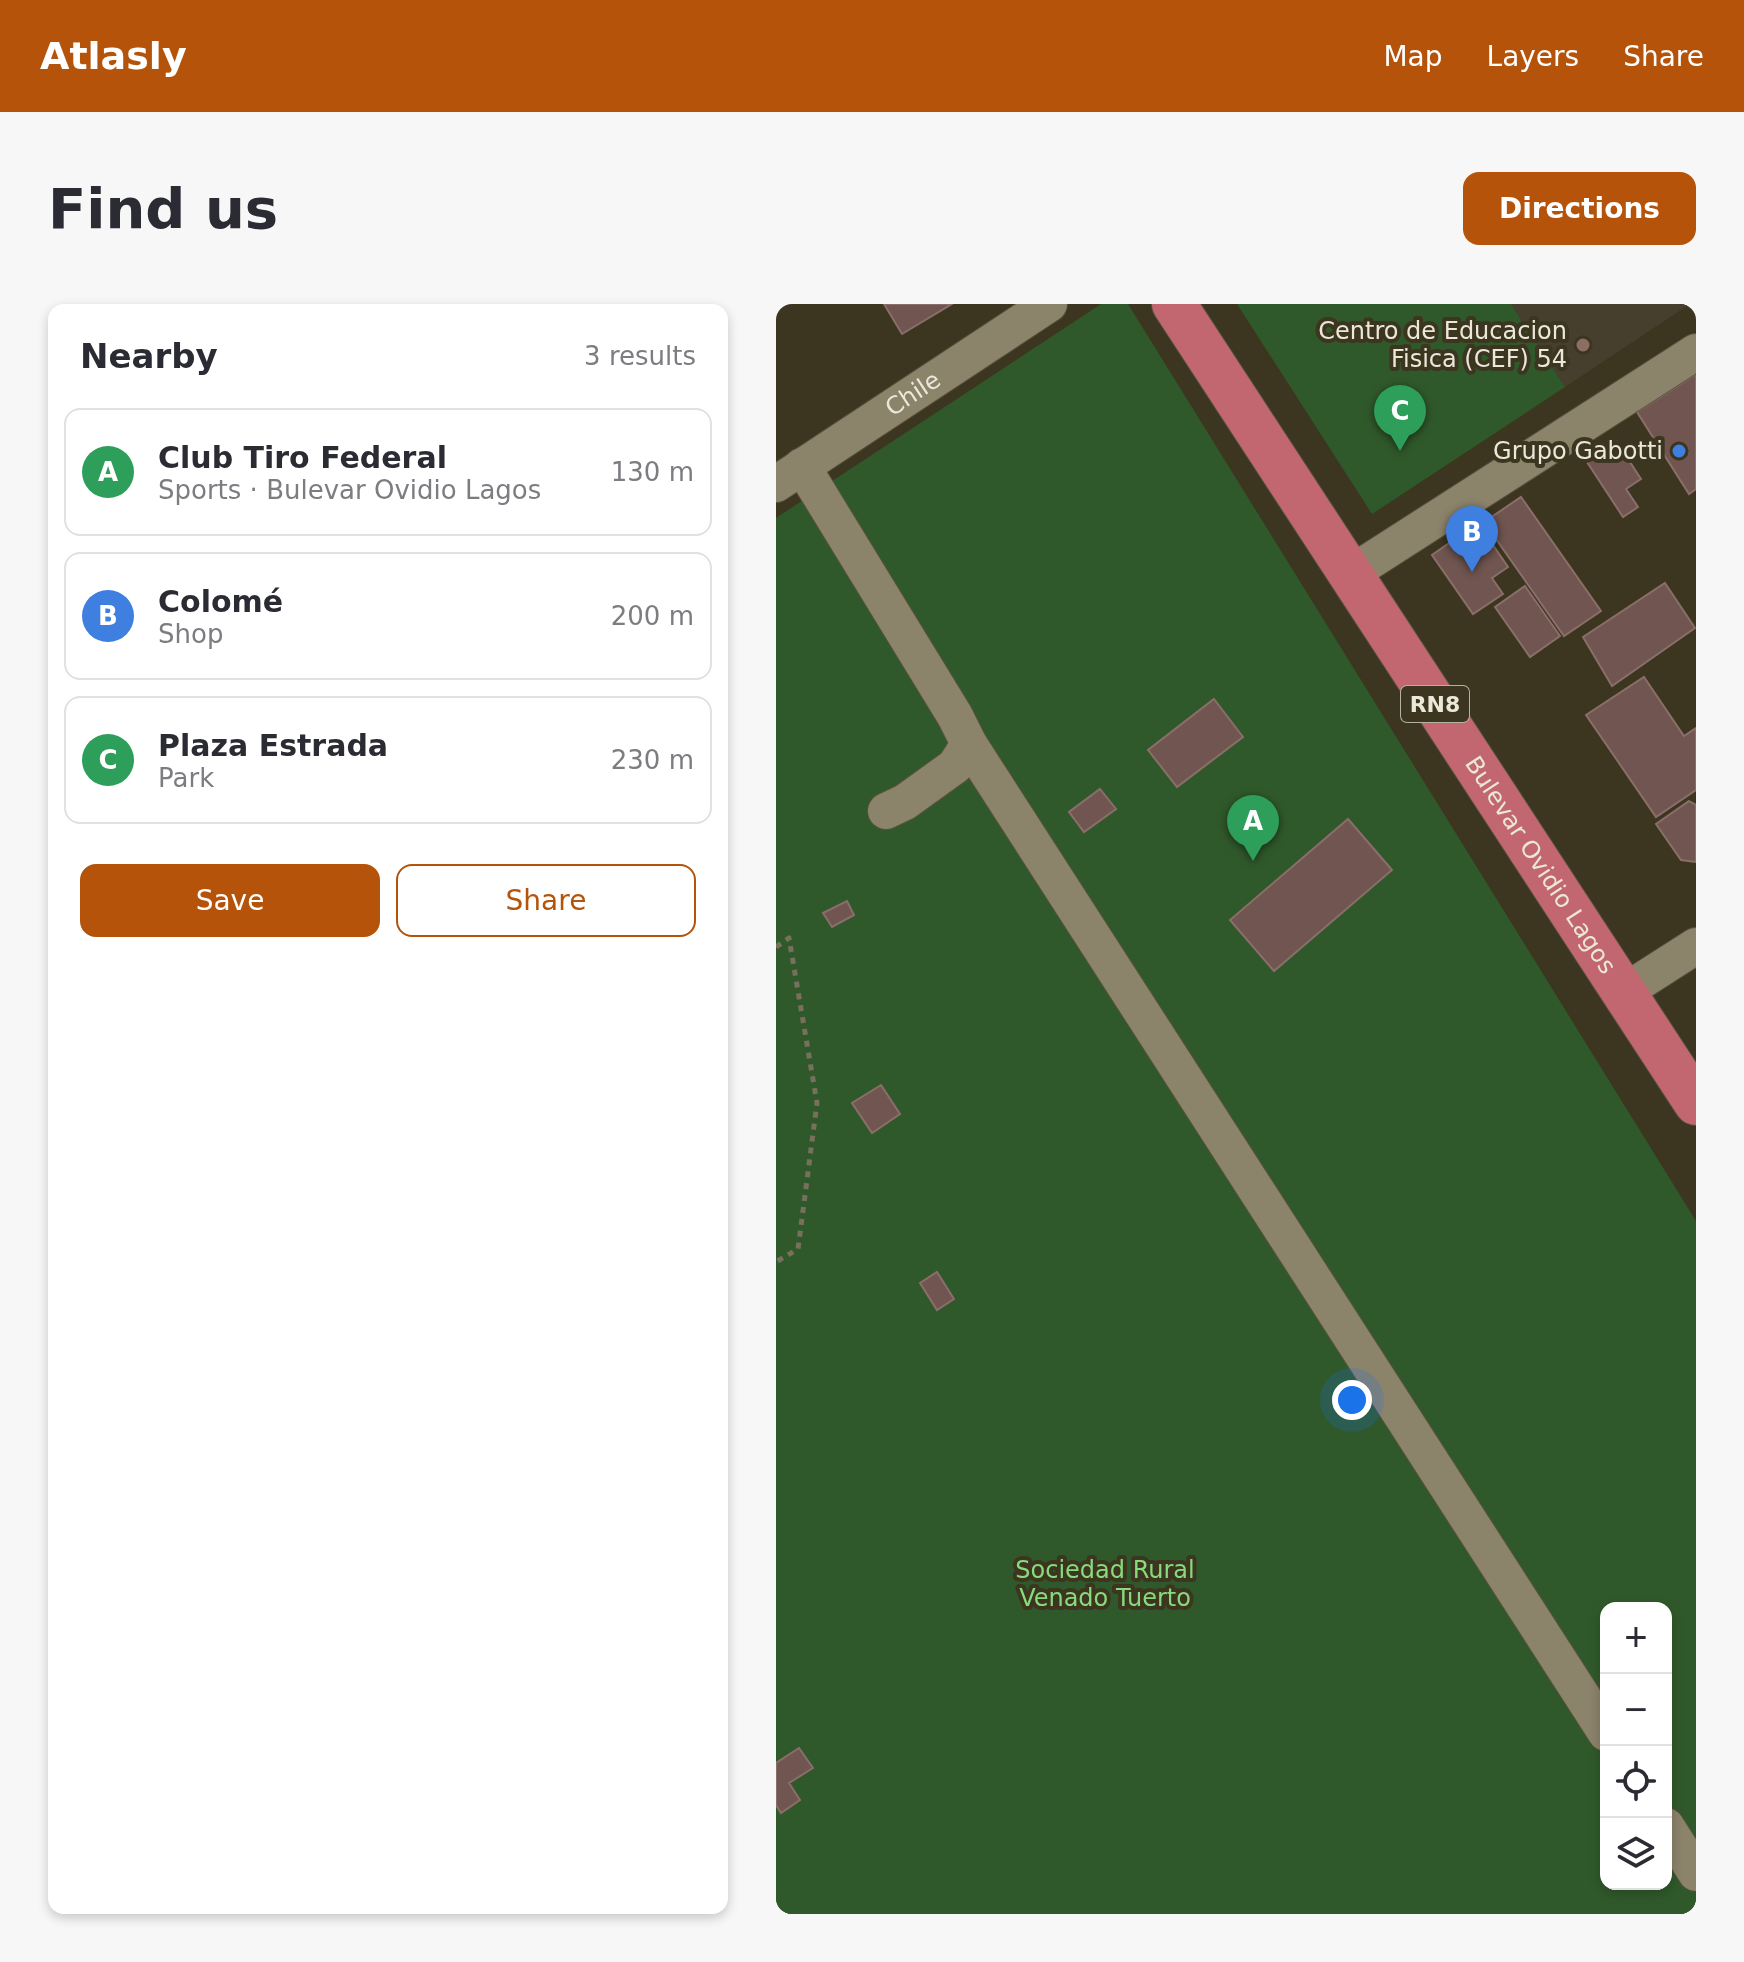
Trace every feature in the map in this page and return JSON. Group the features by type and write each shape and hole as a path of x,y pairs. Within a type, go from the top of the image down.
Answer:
{"highway":[{"name":"Bulevar Ovidio Lagos","path":"1174,304 1696,1103"}],"street":[{"name":"Chile","path":"789,475 1049,304"},
{"path":"1350,574 1696,352"},
{"path":"789,475 955,716 969,744 1600,1724"},
{"path":"886,811 905,802 955,766 969,744"},
{"path":"1624,992 1696,946"},
{"path":"1672,1835 1696,1873"}],"path":[{"path":"776,947 789,938 817,1103 798,1249 776,1262"}],"shaded area":[{"name":"Centro de Educacion Fisica (CEF) 54","path":"1511,304 1690,304 1565,387"}],"green space":[{"name":"Sociedad Rural Venado Tuerto","path":"1101,304 1128,304 1696,1221 1696,1914 776,1914 776,518"},
{"path":"1237,304 1511,304 1565,387 1372,514"}],"building":[{"path":"884,304 952,304 902,334"},
{"name":"Grupo Gabotti","path":"1696,374 1696,489 1689,494 1637,412"},
{"path":"1617,442 1641,479 1626,489 1638,507 1623,517 1587,462"},
{"path":"1521,497 1601,611 1564,636 1484,522"},
{"path":"1478,523 1508,567 1492,578 1503,594 1473,614 1432,555"},
{"path":"1665,583 1695,628 1612,686 1583,637"},
{"path":"1525,586 1560,636 1530,657 1495,607"},
{"path":"1644,677 1684,736 1696,728 1696,790 1656,817 1586,715"},
{"path":"1214,699 1243,737 1177,787 1148,750"},
{"path":"1100,789 1116,809 1084,832 1069,812"},
{"path":"1689,801 1696,805 1696,862 1681,860 1656,824"},
{"path":"1348,819 1392,870 1274,971 1230,920"},
{"path":"847,901 854,915 832,927 823,913"},
{"path":"881,1085 900,1114 872,1133 852,1103"},
{"path":"937,1272 954,1299 937,1310 920,1283"},
{"path":"799,1748 813,1768 789,1783 800,1800 781,1813 776,1805 776,1763"}],"place":[{"name":"Centro de Educacion Fisica (CEF) 54","path":"1583,345"},
{"name":"Plaza Estrada","path":"1400,451"},
{"name":"Grupo Gabotti","path":"1679,451"},
{"name":"Colomé","path":"1472,572"},
{"name":"Club Tiro Federal","path":"1253,861"}]}
